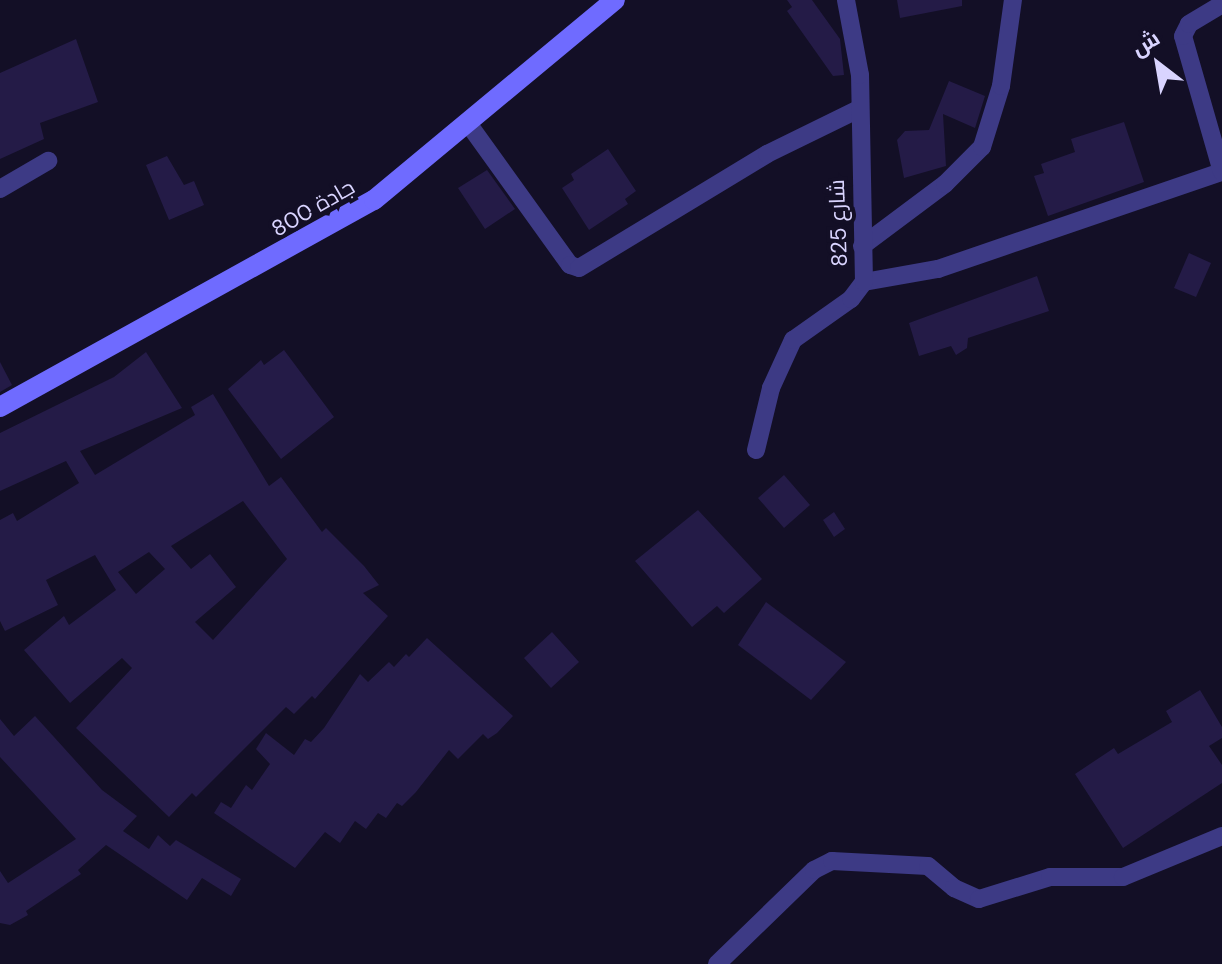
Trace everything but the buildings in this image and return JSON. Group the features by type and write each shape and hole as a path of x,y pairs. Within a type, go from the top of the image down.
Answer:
{"main road":[{"name":"جادة 800","path":"0,407 325,230 374,200 470,126 615,0"}],"street":[{"name":"شارع 825","path":"756,450 771,388 793,340 851,299 864,282 860,75 846,0"},
{"path":"862,246 945,184 982,147 998,101 1013,0"},
{"path":"864,282 938,269 1222,172 1183,36 1189,24 1222,4"},
{"path":"470,126 567,260 579,268 754,161 859,109"},
{"path":"0,189 48,161"},
{"path":"717,964 814,870 832,861 928,866 954,888 979,899 1050,877 1123,877 1222,836"}]}
